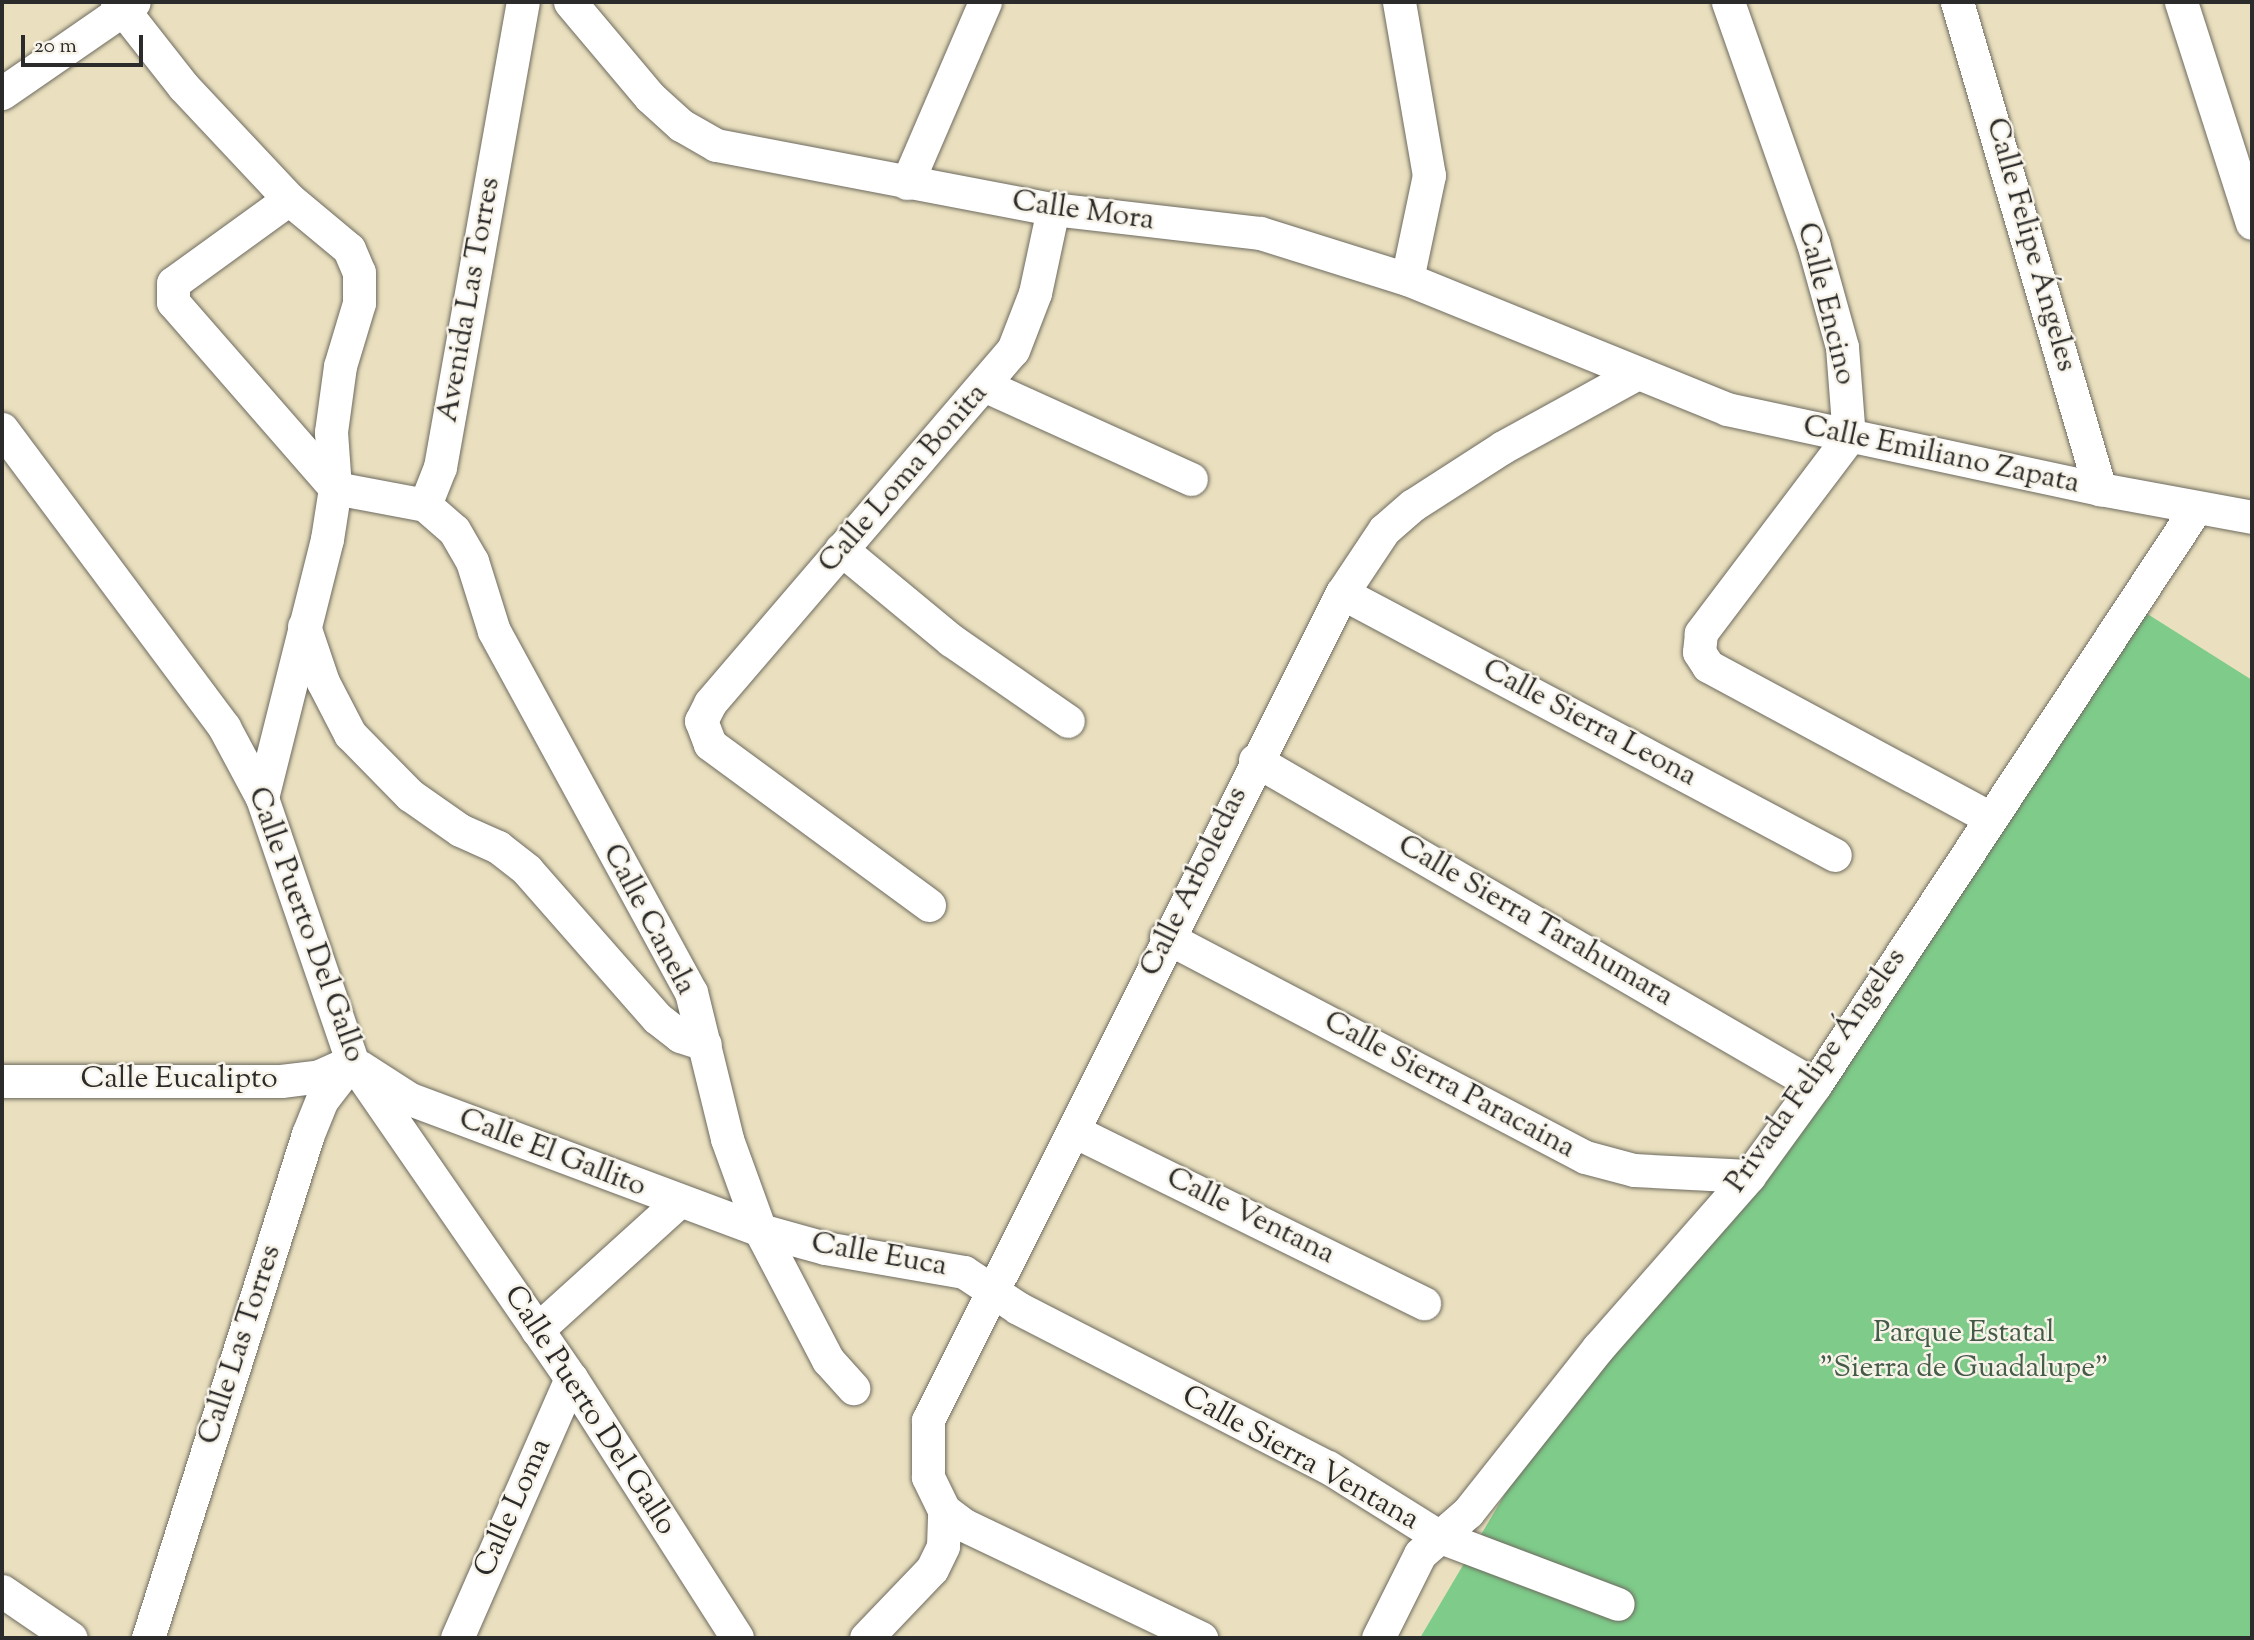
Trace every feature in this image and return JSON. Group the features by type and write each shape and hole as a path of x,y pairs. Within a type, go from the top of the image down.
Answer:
{"street":[{"name":"Avenida Las Torres","path":"425,505 440,467 523,2"},
{"name":"Calle Mora","path":"570,2 650,97 681,125 716,145 1053,209 1260,233 1407,279 1634,375"},
{"path":"907,183 985,2"},
{"path":"1399,2 1429,176 1407,279"},
{"name":"Calle Encino","path":"1728,2 1813,243 1842,347 1849,437"},
{"name":"Calle Felipe Ángeles","path":"1957,2 2100,489"},
{"path":"2181,2 2252,223"},
{"path":"2,93 124,4 183,86 289,199 349,248 359,272 359,303 340,366 331,432 335,488 262,798"},
{"path":"289,199 173,283 170,292 173,302 335,488 425,505"},
{"name":"Calle Loma Bonita","path":"929,905 709,744 701,721 710,703 841,549 986,386 1013,350 1030,305 1053,209"},
{"name":"Calle Emiliano Zapata","path":"1634,375 1727,409 2100,489 2252,517"},
{"name":"Calle Arboledas","path":"944,1510 929,1477 928,1420 1076,1132 1167,937 1342,593 1384,530 1413,505 1503,447 1634,375"},
{"path":"986,386 1191,479"},
{"name":"Calle Puerto Del Gallo","path":"2,429 225,727 262,798 352,1061 570,1378 732,1636"},
{"path":"1849,437 1701,633 1699,652 1708,666 1988,817"},
{"name":"Calle Canela","path":"425,505 454,530 472,561 494,631 691,992 727,1139 760,1230 828,1360 853,1388"},
{"name":"Privada Felipe Ángeles","path":"1378,1638 1420,1554 1468,1512 1598,1348 1749,1176 1815,1085 1988,817 2196,508"},
{"path":"841,549 951,640 1068,721"},
{"name":"Calle Sierra Leona","path":"1342,593 1835,855"},
{"path":"304,626 323,682 358,743 410,795 460,830 498,847 527,870 657,1018 680,1036 705,1044"},
{"name":"Calle Sierra Tarahumara","path":"1255,760 1815,1085"},
{"name":"Calle Sierra Paracaina","path":"1167,937 1585,1157 1634,1170 1749,1176"},
{"name":"Calle Eucalipto","path":"2,1081 281,1081 319,1076 352,1061"},
{"name":"Calle El Gallito","path":"352,1061 410,1099 678,1202 760,1230"},
{"name":"Calle Las Torres","path":"148,1638 308,1134 322,1100 352,1061"},
{"name":"Calle Ventana","path":"1076,1132 1424,1303"},
{"path":"537,1330 678,1202"},
{"name":"Calle Euca","path":"760,1230 909,1265 950,1267 992,1292"},
{"name":"Calle Sierra Ventana","path":"992,1292 1328,1467 1438,1536 1618,1604"},
{"name":"Calle Loma","path":"457,1638 570,1378"},
{"path":"866,1638 932,1569 943,1546 944,1510"},
{"path":"944,1510 964,1525 1201,1638"},
{"path":"2,1591 71,1638"}],"green space":[{"name":"Parque Estatal \"Sierra de Guadalupe\"","path":"2119,596 2252,680 2252,1638 1420,1638 1554,1411 1801,1091"}]}
